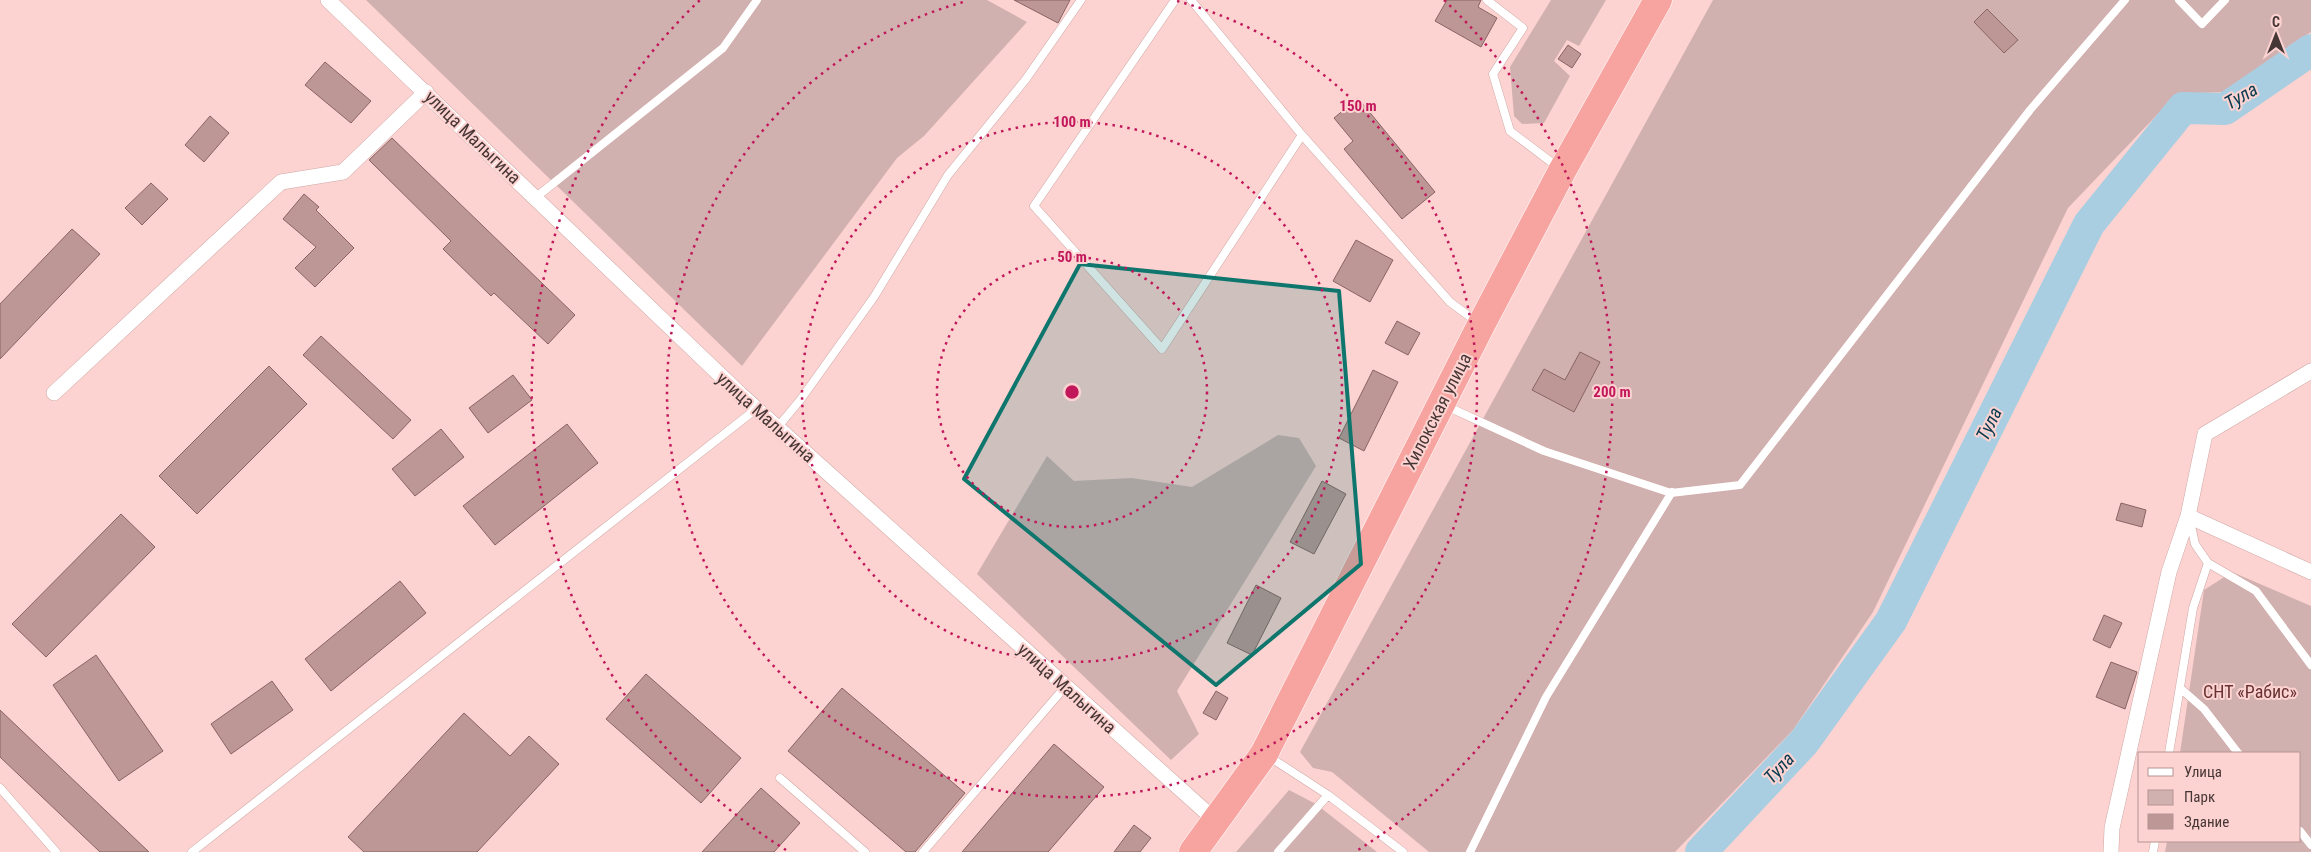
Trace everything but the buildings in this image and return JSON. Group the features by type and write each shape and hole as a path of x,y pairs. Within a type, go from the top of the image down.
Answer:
{"highway":[{"name":"Хилокская улица","path":"1193,852 1264,754 1440,403 1562,171 1658,0"}],"street":[{"name":"улица Малыгина","path":"328,0 756,409 1216,821"},
{"path":"54,394 281,182 343,172 426,92"},
{"path":"2111,852 2112,828 2169,572 2188,516 2205,434 2311,371"},
{"path":"2188,516 2311,572"}],"lane":[{"path":"535,198 723,48 757,0"},
{"path":"777,428 801,399 874,297 948,175 1026,79 1081,0"},
{"path":"1175,0 1034,206 1162,349 1302,134"},
{"path":"1192,0 1302,134 1450,302 1481,325"},
{"path":"1488,0 1523,28 1493,74 1510,131 1562,171"},
{"path":"1440,403 1544,451 1672,493 1740,485 2030,110 2125,0"},
{"path":"2179,0 2202,24 2225,0"},
{"path":"192,852 756,409"},
{"path":"1470,852 1546,697 1672,493"},
{"path":"2188,516 2195,544 2208,564 2256,590 2311,665"},
{"path":"2169,752 2193,608 2208,564"},
{"path":"923,852 1065,687"},
{"path":"2180,688 2204,709 2237,752"},
{"path":"1264,754 1328,795 1403,852"},
{"path":"780,778 865,852"},
{"path":"0,788 56,852"},
{"path":"1278,852 1328,795"},
{"path":"2301,831 2311,845"}],"highlighted area":[{"path":"1080,264 1339,291 1361,564 1216,685 964,479"}],"green space":[{"path":"366,0 987,0 1027,22 924,136 897,158 742,366"},
{"path":"1551,0 1606,0 1579,46 1567,40 1554,61 1570,76 1544,123 1522,124 1514,116 1510,67"},
{"path":"1713,0 2311,0 2311,32 2224,92 2177,94 2068,208 1873,612 1793,730 1675,852 1429,852 1332,772 1313,768 1300,752"},
{"path":"1278,435 1299,438 1316,466 1177,691 1199,734 1171,760 977,574 1047,456 1074,481 1132,478 1192,487"},
{"name":"СНТ «Рабис»","path":"2232,572 2311,606 2311,852 2165,852 2167,842 2301,842 2301,752 2180,752 2204,590"},
{"path":"1289,790 1316,804 1377,852 1236,852"}],"waterway":[{"name":"Тула","path":"1701,852 1804,742 1891,621 2089,224 2183,108 2225,109 2311,50"}]}
